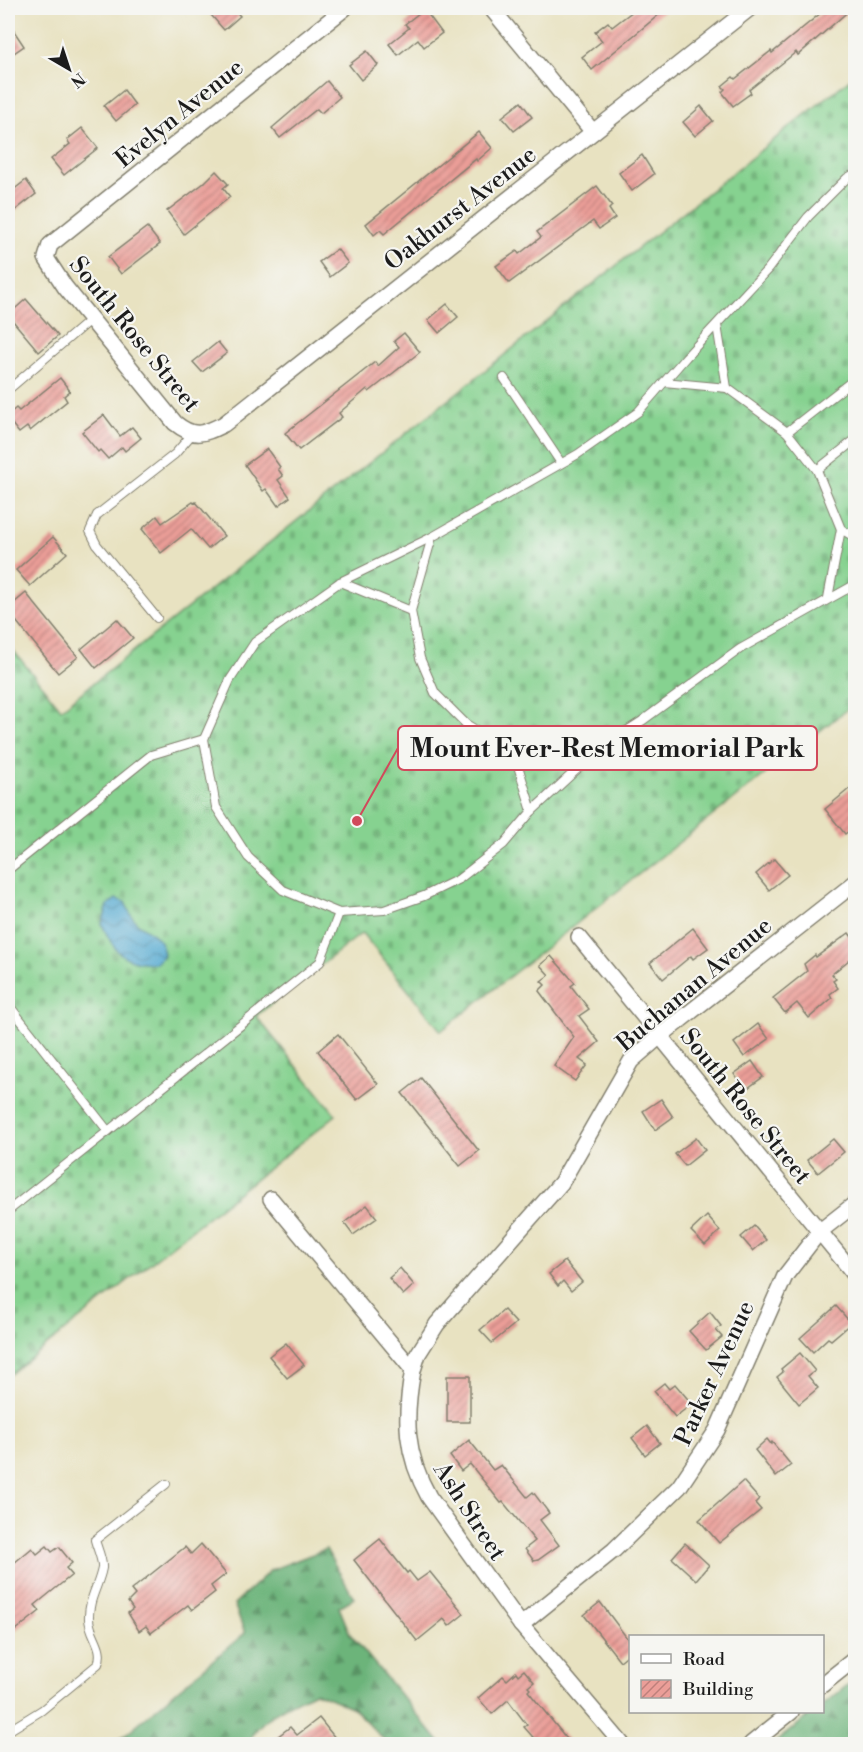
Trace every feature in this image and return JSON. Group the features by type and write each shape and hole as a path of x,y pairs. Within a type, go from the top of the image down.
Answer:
{"street":[{"name":"Evelyn Avenue","path":"46,258 50,245 345,8"},
{"path":"491,8 593,132"},
{"name":"Oakhurst Avenue","path":"193,433 205,434 224,424 750,8"},
{"name":"South Rose Street","path":"46,258 65,287 175,423 185,431 193,433"},
{"name":"Buchanan Avenue","path":"413,1370 418,1354 437,1324 561,1183 631,1061 855,882"},
{"name":"South Rose Street","path":"579,936 855,1276"},
{"path":"271,1199 413,1370"},
{"name":"Parker Avenue","path":"521,1625 614,1550 679,1487 717,1430 785,1276 819,1232 855,1203"},
{"name":"Ash Street","path":"413,1370 407,1401 408,1433 411,1458 419,1480 438,1512 521,1625 622,1744"},
{"path":"824,1683 855,1658"},
{"path":"751,1744 790,1713"}],"lane":[{"path":"855,173 847,178 808,217 768,269 638,412 561,464 432,537 340,582 255,642 230,680 204,739 216,807 248,857 283,890 339,913 384,910 424,896 459,879 504,844 532,811 600,748 642,721 740,649 855,584"},
{"path":"8,390 92,319"},
{"path":"717,325 727,388"},
{"path":"504,378 561,464"},
{"path":"787,432 855,378"},
{"path":"664,382 727,388 787,432 817,470 842,529 855,538"},
{"path":"157,618 97,545 90,531 97,515 175,454 193,433"},
{"path":"817,470 855,439"},
{"path":"828,598 842,529"},
{"path":"432,537 411,611 420,658 435,693 466,724 514,753 600,748"},
{"path":"340,582 411,611"},
{"path":"8,870 151,755 204,739"},
{"path":"514,753 532,811"},
{"path":"8,1211 320,962 339,913"},
{"path":"8,1004 108,1131"},
{"path":"8,1731 42,1710 98,1664 101,1656 100,1649 89,1621 90,1603 103,1566 95,1540 166,1484"}],"green space":[{"path":"855,75 855,703 441,1031 362,933 256,1016 336,1115 8,1376 8,644 61,709"},
{"path":"326,1549 354,1598 339,1607 350,1634 441,1744 388,1744 353,1708 315,1692 268,1718 253,1734 248,1744 201,1744 190,1738 160,1744 114,1744 245,1633 234,1604 271,1570"},
{"path":"855,1679 855,1744 773,1744 813,1713 824,1713 824,1704"}],"water":[{"path":"116,899 125,902 136,921 159,940 164,955 156,963 135,961 115,949 102,924 108,905"}],"building":[{"path":"205,8 233,8 240,16 224,30"},
{"path":"637,8 667,8 592,70 582,57 602,41 595,32 608,22 612,27"},
{"path":"827,8 852,8 798,55 796,52 749,90 751,93 733,106 722,92 725,89 722,86 733,77 735,79 771,51 772,53"},
{"path":"424,9 442,33 424,47 418,39 398,55 389,44 409,28 405,24"},
{"path":"8,22 24,46 8,57"},
{"path":"367,51 378,65 361,80 349,65"},
{"path":"327,81 340,97 321,113 317,109 280,138 272,128"},
{"path":"124,90 135,105 116,121 104,106"},
{"path":"521,102 532,117 514,131 502,117"},
{"path":"701,106 713,121 695,136 683,122"},
{"path":"82,128 98,148 64,175 51,159 70,144 67,140"},
{"path":"479,132 492,148 384,234 380,230 374,235 366,224"},
{"path":"642,155 654,174 632,191 619,173"},
{"path":"216,171 228,184 223,188 230,197 184,234 167,211"},
{"path":"26,180 36,194 8,216 8,194"},
{"path":"597,186 612,206 609,209 615,218 599,229 593,221 509,283 496,266 517,251 519,254 541,237 537,232"},
{"path":"147,227 160,244 121,274 108,257"},
{"path":"337,249 348,263 330,277 319,262"},
{"path":"26,299 58,336 39,352 8,315"},
{"path":"447,304 458,317 439,333 428,320"},
{"path":"404,333 420,352 369,392 367,389 339,413 342,417 299,450 285,433 375,362 378,366 399,347 394,341"},
{"path":"218,342 227,353 202,372 193,362"},
{"path":"60,378 70,391 64,396 67,401 30,431 27,427 19,433 8,419 8,415 16,408 19,411"},
{"path":"104,415 120,436 132,427 141,438 125,451 122,447 108,459 100,450 98,452 82,432"},
{"path":"267,449 280,467 278,469 283,476 278,480 290,497 278,506 266,489 263,491 245,465"},
{"path":"196,502 224,536 208,549 191,529 161,553 142,529 157,516 162,523"},
{"path":"53,537 67,553 30,586 16,570"},
{"path":"26,593 78,657 58,673 8,611 8,608"},
{"path":"117,619 133,638 96,668 81,649"},
{"path":"855,784 855,826 845,834 825,809"},
{"path":"774,859 788,875 769,890 756,874"},
{"path":"693,928 708,948 693,959 691,956 663,979 650,963"},
{"path":"849,933 855,941 855,955 832,974 836,979 833,981 838,988 830,994 832,998 809,1018 797,1003 785,1013 773,998 807,971 804,964"},
{"path":"551,956 575,983 571,986 589,1009 579,1016 599,1042 579,1059 587,1065 575,1081 554,1066 574,1037 539,991 545,985 541,981 549,975 540,965"},
{"path":"758,1024 769,1039 744,1057 734,1043"},
{"path":"338,1034 378,1084 357,1100 318,1051"},
{"path":"752,1061 763,1077 745,1090 734,1074"},
{"path":"421,1078 479,1151 460,1166 402,1093"},
{"path":"661,1099 673,1117 655,1130 643,1111"},
{"path":"696,1138 705,1150 685,1166 675,1154"},
{"path":"833,1139 844,1152 818,1173 807,1160"},
{"path":"367,1205 377,1218 353,1235 344,1223"},
{"path":"707,1216 720,1231 705,1245 691,1231"},
{"path":"754,1226 766,1240 753,1251 741,1237"},
{"path":"565,1261 582,1282 571,1291 563,1281 558,1286 549,1274"},
{"path":"400,1268 414,1285 403,1295 389,1278"},
{"path":"836,1306 851,1323 831,1340 828,1338 813,1352 800,1338"},
{"path":"504,1310 516,1323 492,1343 480,1330"},
{"path":"710,1312 721,1326 716,1330 722,1337 706,1350 689,1331"},
{"path":"286,1343 304,1365 287,1378 269,1356"},
{"path":"800,1353 815,1371 808,1376 818,1388 799,1404 777,1377 783,1372 781,1369"},
{"path":"447,1376 470,1376 470,1422 447,1422"},
{"path":"664,1383 669,1389 675,1384 692,1404 675,1417 654,1391"},
{"path":"647,1426 660,1443 645,1455 632,1438"},
{"path":"767,1439 791,1465 776,1477 755,1450"},
{"path":"469,1440 493,1470 501,1465 527,1497 533,1492 549,1513 540,1520 559,1545 538,1560 534,1561 525,1549 535,1541 503,1502 501,1503 470,1464 461,1471 450,1456"},
{"path":"743,1481 759,1499 755,1503 761,1510 719,1543 699,1520"},
{"path":"380,1539 407,1573 409,1571 417,1581 430,1572 464,1614 449,1626 444,1619 417,1641 354,1560"},
{"path":"685,1543 709,1565 696,1580 672,1558"},
{"path":"201,1544 226,1574 211,1586 215,1592 192,1610 188,1605 151,1633 146,1626 139,1631 128,1613 133,1609 128,1602 135,1595 131,1590 185,1547 191,1554"},
{"path":"47,1546 52,1552 59,1547 72,1563 66,1568 72,1575 35,1605 40,1611 16,1630 8,1619 8,1568 32,1548 37,1554"},
{"path":"600,1602 629,1641 629,1654 620,1661 584,1615"},
{"path":"524,1670 534,1682 528,1687 530,1689 528,1691 571,1744 539,1744 524,1727 527,1725 508,1700 492,1714 478,1698 503,1676 507,1680 516,1672 518,1675"},
{"path":"319,1718 340,1744 268,1744 290,1727 297,1735"}],"place":[{"name":"Mount Ever-Rest Memorial Park","path":"357,821"}]}
